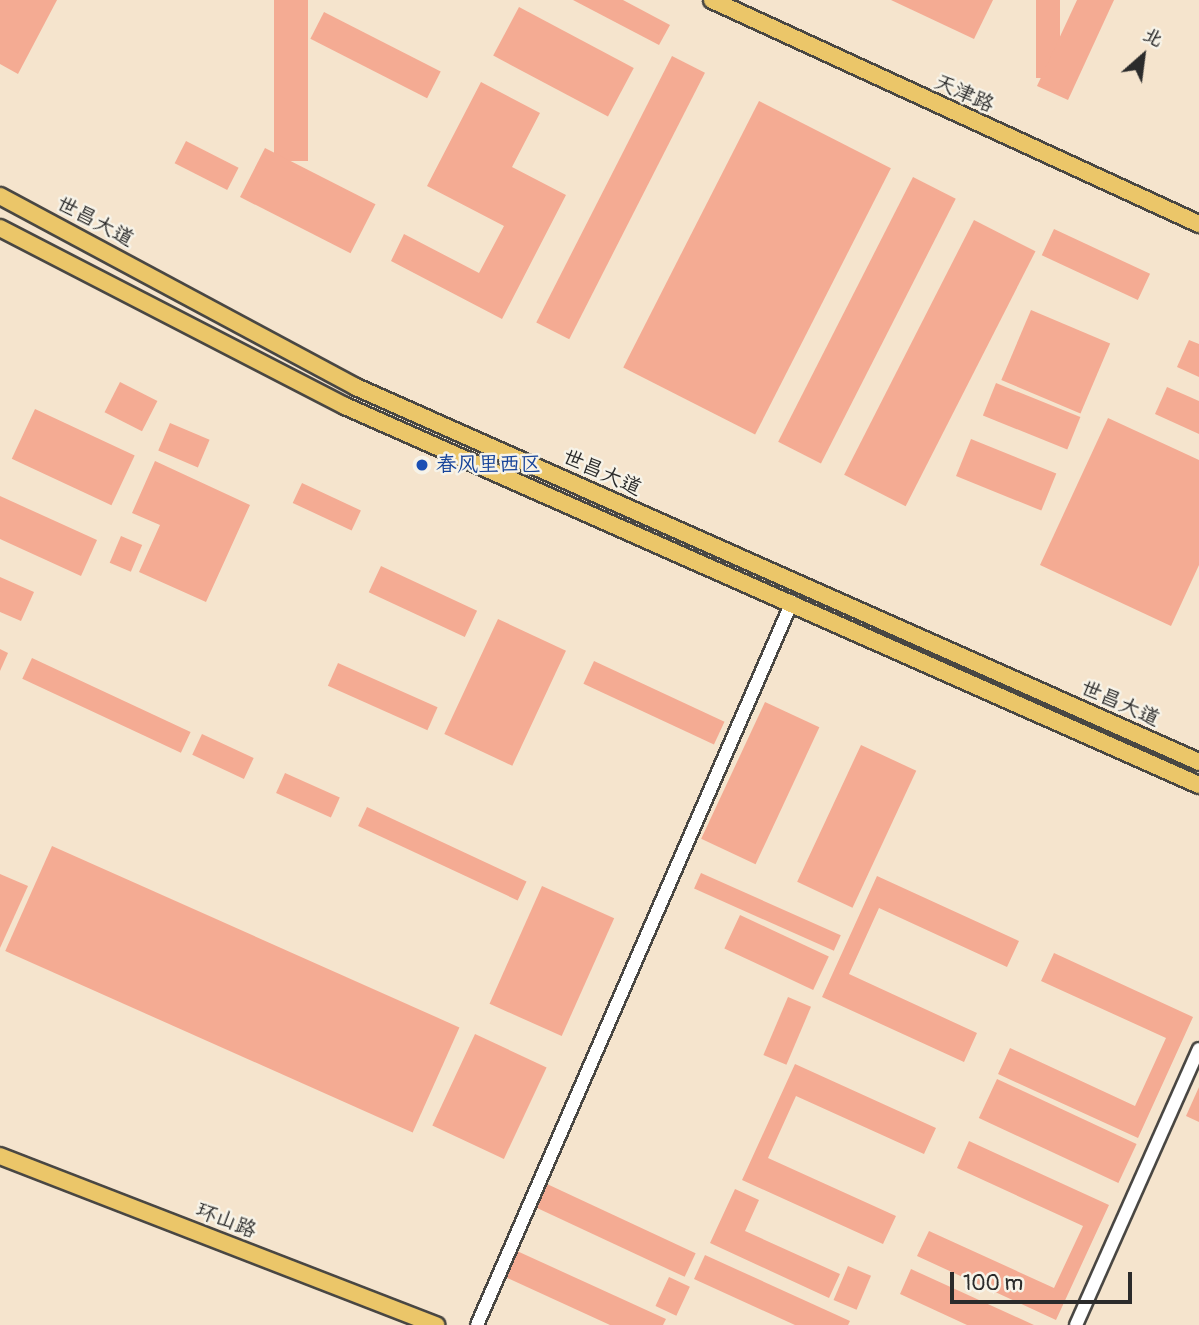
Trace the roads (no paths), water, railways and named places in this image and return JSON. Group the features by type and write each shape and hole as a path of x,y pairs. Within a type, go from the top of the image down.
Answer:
{"main road":[{"name":"天津路","path":"712,0 735,6 1199,224"},
{"name":"世昌大道","path":"0,196 356,387 1199,762"},
{"name":"世昌大道","path":"0,228 345,406 792,602 1199,785"},
{"name":"环山路","path":"0,1156 436,1325"}],"street":[{"path":"477,1325 792,602"},
{"path":"1076,1325 1199,1049"}],"place":[{"name":"春风里西区","path":"422,465"}]}
